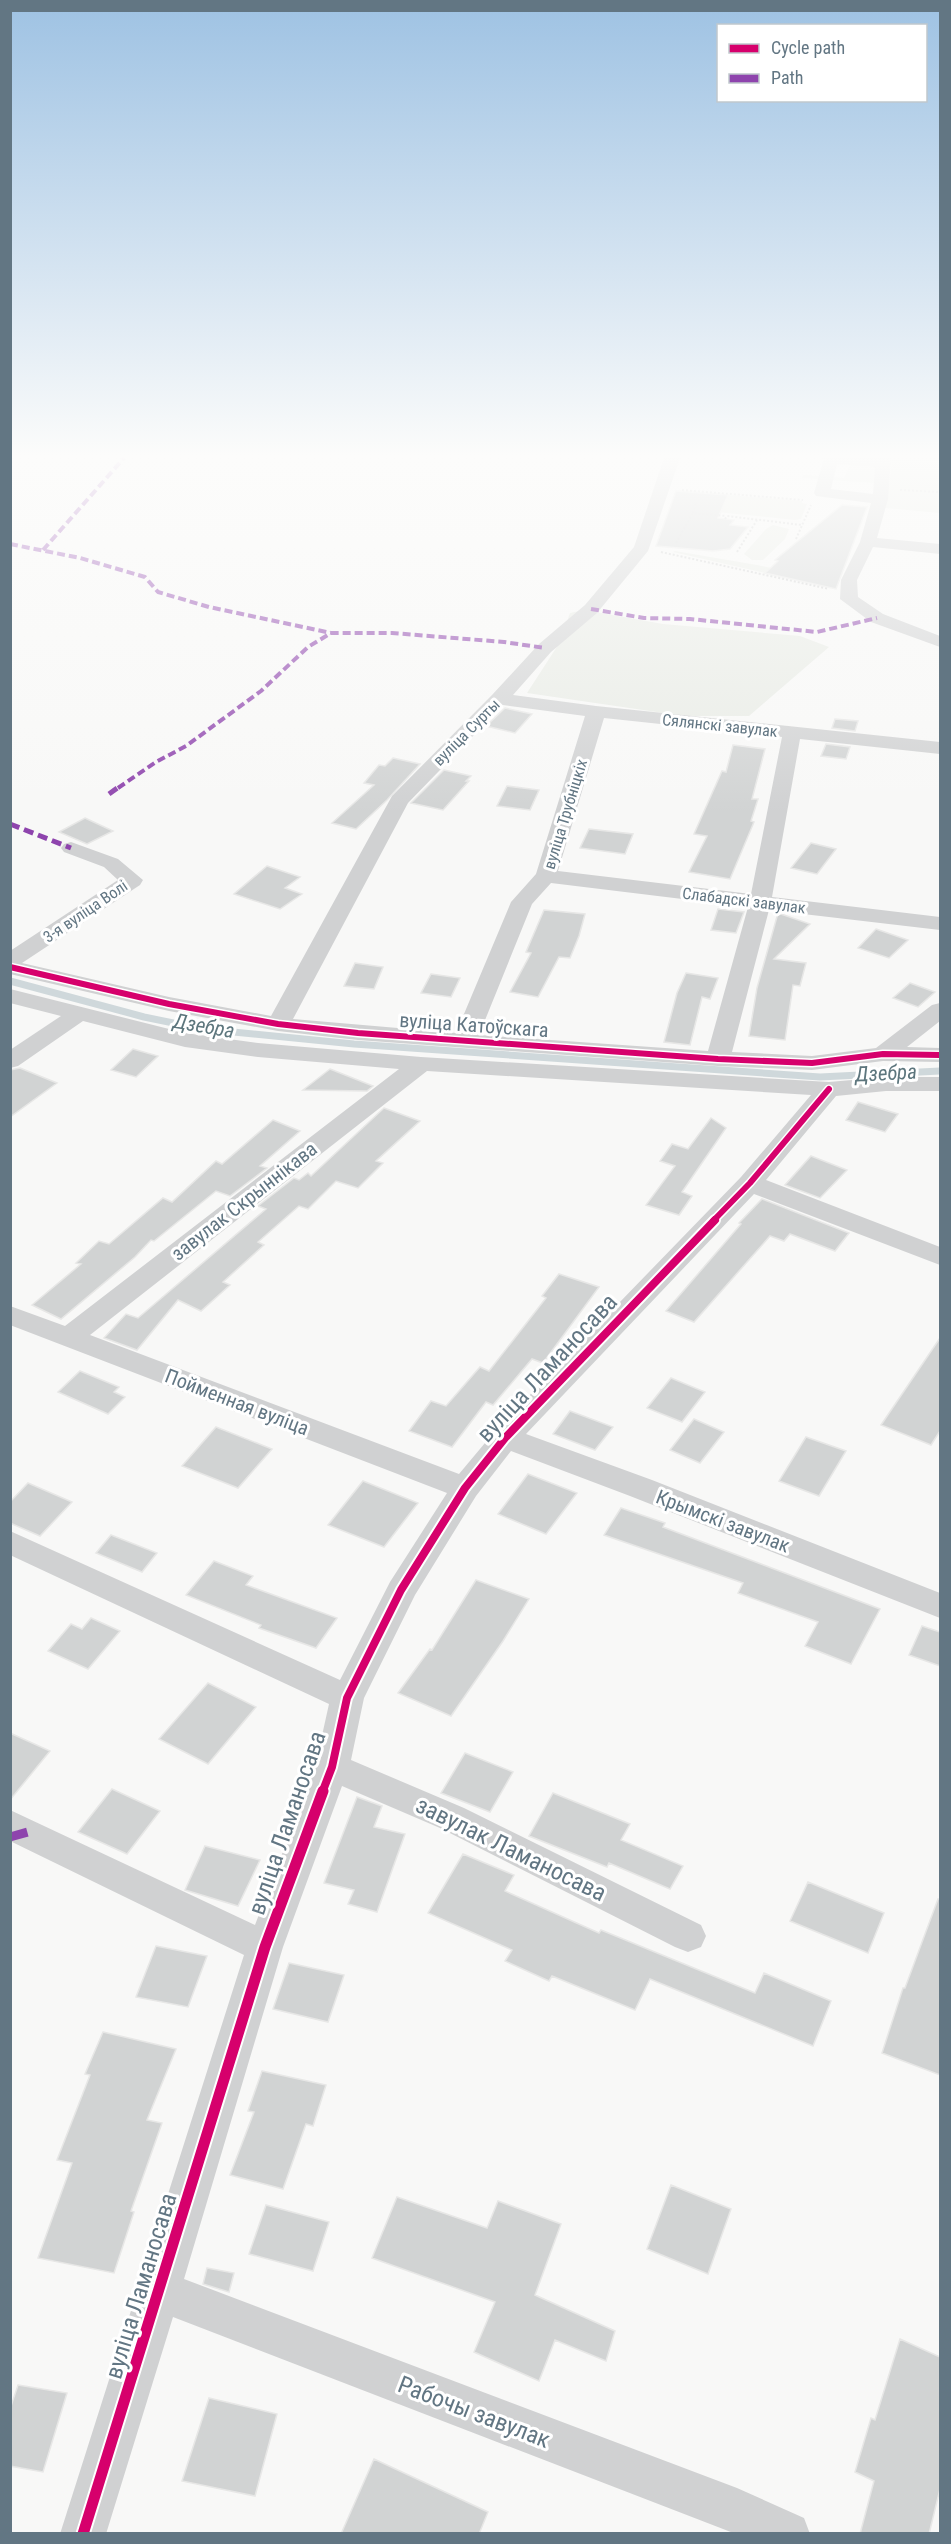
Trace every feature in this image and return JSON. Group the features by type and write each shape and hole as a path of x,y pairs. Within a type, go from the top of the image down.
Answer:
{"street":[{"name":"вуліца Сурты","path":"278,1024 399,800 499,699 545,648 591,609 618,577"},
{"path":"851,577 849,599 877,618 862,626 863,630 895,643 918,634 940,642"},
{"name":"Сялянскі завулак","path":"499,699 596,712 940,748"},
{"name":"вуліца Трубніцкіх","path":"465,1040 522,902 546,876 596,712"},
{"path":"718,1059 760,902 792,733"},
{"name":"3-я вуліца Волі","path":"10,961 132,880 111,864 71,848"},
{"name":"Слабадскі завулак","path":"546,876 940,924"},
{"name":"вуліца Катоўскага","path":"10,967 169,1004 278,1024 358,1034 718,1059 812,1063 883,1054 940,1055"},
{"name":"вуліца Катоўскага","path":"10,996 185,1040 258,1050 420,1065 525,1068 829,1089 886,1084 940,1084"},
{"path":"883,1054 940,1010"},
{"path":"10,1061 79,1014"},
{"name":"завулак Скрыннікава","path":"68,1338 420,1065"},
{"name":"вуліца Ламаносава","path":"83,2534 265,1947 332,1767 347,1698 401,1590 465,1488 505,1438 750,1182 829,1089"},
{"path":"750,1182 940,1257"},
{"name":"Пойменная вуліца","path":"10,1315 465,1488"},
{"name":"Крымскі завулак","path":"505,1438 641,1488 940,1606"},
{"path":"10,1542 347,1698"},
{"name":"завулак Ламаносава","path":"332,1767 452,1818 688,1936"},
{"path":"10,1824 265,1947"},
{"name":"Рабочы завулак","path":"160,2291 737,2511 788,2534"}],"path":[{"path":"773,577 848,593"}],"shaded area":[{"path":"584,610 663,624 800,636 829,647 749,716 684,716 527,693 560,642 570,613"}],"building":[{"path":"782,577 841,577 836,589"},
{"path":"505,708 532,714 515,733 486,726"},
{"path":"835,719 858,721 855,731 832,728"},
{"path":"826,744 850,747 846,759 821,756"},
{"path":"733,745 765,749 752,799 758,799 751,821 754,822 730,879 689,872 707,836 694,834 722,771 726,772"},
{"path":"393,758 420,764 356,829 332,823 374,785 364,783 379,765 385,766"},
{"path":"444,770 471,776 443,810 411,803"},
{"path":"507,786 539,790 530,810 497,806"},
{"path":"85,818 113,831 87,844 59,832"},
{"path":"589,829 633,834 625,854 580,848"},
{"path":"811,843 836,849 817,874 791,868"},
{"path":"267,866 300,877 285,888 302,894 280,909 234,894"},
{"path":"718,909 744,912 736,933 711,930"},
{"path":"544,910 585,914 570,958 559,957 538,997 510,992 531,953 526,952"},
{"path":"778,913 810,924 774,959 806,963 800,986 793,985 785,1040 749,1036 757,988"},
{"path":"876,929 908,940 889,958 858,948"},
{"path":"355,963 383,967 374,989 344,986"},
{"path":"686,973 718,978 710,999 702,997 690,1045 664,1042 677,993"},
{"path":"431,974 460,978 451,997 421,993"},
{"path":"910,983 935,992 918,1007 893,998"},
{"path":"133,1049 158,1056 136,1077 111,1070"},
{"path":"20,1068 57,1083 10,1117 10,1070"},
{"path":"330,1069 373,1086 367,1091 303,1090"},
{"path":"858,1102 898,1114 885,1132 846,1120"},
{"path":"384,1108 420,1121 376,1161 383,1163 358,1188 336,1181 308,1209 299,1206 258,1242 264,1245 223,1282 230,1285 201,1311 178,1300 137,1350 104,1338 126,1314 138,1318 266,1209 258,1206 294,1178 299,1180 308,1173 311,1176"},
{"path":"711,1118 726,1128 682,1192 692,1196 679,1215 646,1205 675,1166 660,1161 672,1144 688,1149"},
{"path":"273,1120 300,1131 260,1166 267,1168 230,1196 216,1191 154,1241 151,1240 135,1257 61,1319 32,1305 81,1264 76,1263 99,1241 109,1244 163,1198 172,1202 216,1161 222,1164"},
{"path":"811,1156 847,1170 820,1198 785,1185"},
{"path":"762,1199 849,1233 835,1251 790,1234 784,1241 770,1236 694,1322 666,1311 741,1224 739,1223"},
{"path":"559,1274 599,1287 543,1363 532,1359 493,1405 486,1402 452,1447 409,1431 431,1401 446,1406 480,1367 489,1371 546,1298 542,1296"},
{"path":"940,1338 940,1431 931,1445 881,1425"},
{"path":"80,1371 119,1387 114,1392 125,1397 108,1414 58,1392"},
{"path":"671,1378 705,1392 682,1422 647,1408"},
{"path":"570,1411 613,1427 595,1450 553,1434"},
{"path":"694,1419 724,1432 700,1463 670,1450"},
{"path":"216,1427 272,1449 238,1488 182,1466"},
{"path":"806,1437 846,1451 819,1496 779,1481"},
{"path":"528,1474 577,1493 546,1534 498,1514"},
{"path":"363,1481 418,1503 384,1547 328,1525"},
{"path":"28,1483 72,1502 40,1536 10,1523 10,1502"},
{"path":"621,1508 665,1523 663,1527 880,1609 851,1664 805,1646 818,1622 738,1593 743,1583 604,1535"},
{"path":"111,1535 157,1553 142,1572 96,1553"},
{"path":"214,1561 253,1576 246,1585 337,1618 316,1648 259,1628 261,1625 186,1595"},
{"path":"476,1580 529,1599 451,1716 398,1693 430,1649 432,1650"},
{"path":"91,1618 120,1631 88,1669 48,1651 71,1624 82,1629"},
{"path":"922,1626 940,1632 940,1666 909,1655"},
{"path":"208,1683 256,1707 208,1764 159,1739"},
{"path":"10,1733 50,1751 10,1800"},
{"path":"465,1753 513,1772 490,1812 441,1793"},
{"path":"112,1789 160,1811 127,1854 78,1832"},
{"path":"553,1793 630,1824 621,1840 683,1866 670,1889 609,1863 607,1867 529,1836"},
{"path":"357,1797 382,1806 374,1827 405,1834 377,1912 348,1904 354,1890 324,1883"},
{"path":"205,1846 260,1860 238,1906 185,1890"},
{"path":"463,1854 514,1875 505,1891 599,1933 601,1930 755,1993 764,1973 831,2001 813,2046 650,1979 635,2010 552,1976 549,1981 505,1961 512,1950 428,1913"},
{"path":"808,1882 884,1913 868,1953 790,1921"},
{"path":"938,1899 940,1899 940,2075 882,2053 903,1988 905,1988"},
{"path":"156,1946 207,1956 188,2007 136,1997"},
{"path":"289,1963 344,1975 328,2022 273,2009"},
{"path":"103,2032 176,2049 147,2120 162,2123 131,2211 134,2212 114,2273 38,2258 72,2163 57,2160 90,2075 85,2074"},
{"path":"262,2071 326,2085 313,2126 306,2124 283,2189 230,2175 254,2112 248,2111"},
{"path":"671,2185 731,2209 708,2274 647,2249"},
{"path":"397,2197 487,2228 498,2201 561,2224 535,2295 615,2331 606,2361 555,2340 539,2381 474,2352 495,2302 372,2258"},
{"path":"266,2205 329,2222 313,2271 249,2254"},
{"path":"207,2268 234,2273 229,2292 203,2284"},
{"path":"900,2339 940,2357 940,2489 929,2534 860,2534 874,2481 855,2472 871,2418 875,2420"},
{"path":"18,2385 67,2393 43,2472 10,2466 10,2409"},
{"path":"209,2398 277,2414 255,2496 182,2481"},
{"path":"374,2459 488,2512 479,2534 341,2534"}],"waterway":[{"name":"Дзебра","path":"10,981 144,1017 203,1029 354,1044 820,1077 940,1071"}],"marked path":[{"path":"144,577 158,592 209,607 331,633"},
{"path":"591,609 644,618 690,619 817,632 877,618"},
{"path":"109,794 156,762 186,746 261,691 308,647 331,633 392,633 504,642 545,648"},
{"path":"10,824 71,848"},
{"path":"10,1837 28,1832"}],"cycle path":[{"path":"10,967 169,1004 278,1024 358,1033 718,1059 812,1063 883,1054 940,1055"},
{"path":"83,2534 265,1947 332,1767 347,1698 401,1590 465,1488 505,1438 750,1183 829,1089"}]}
